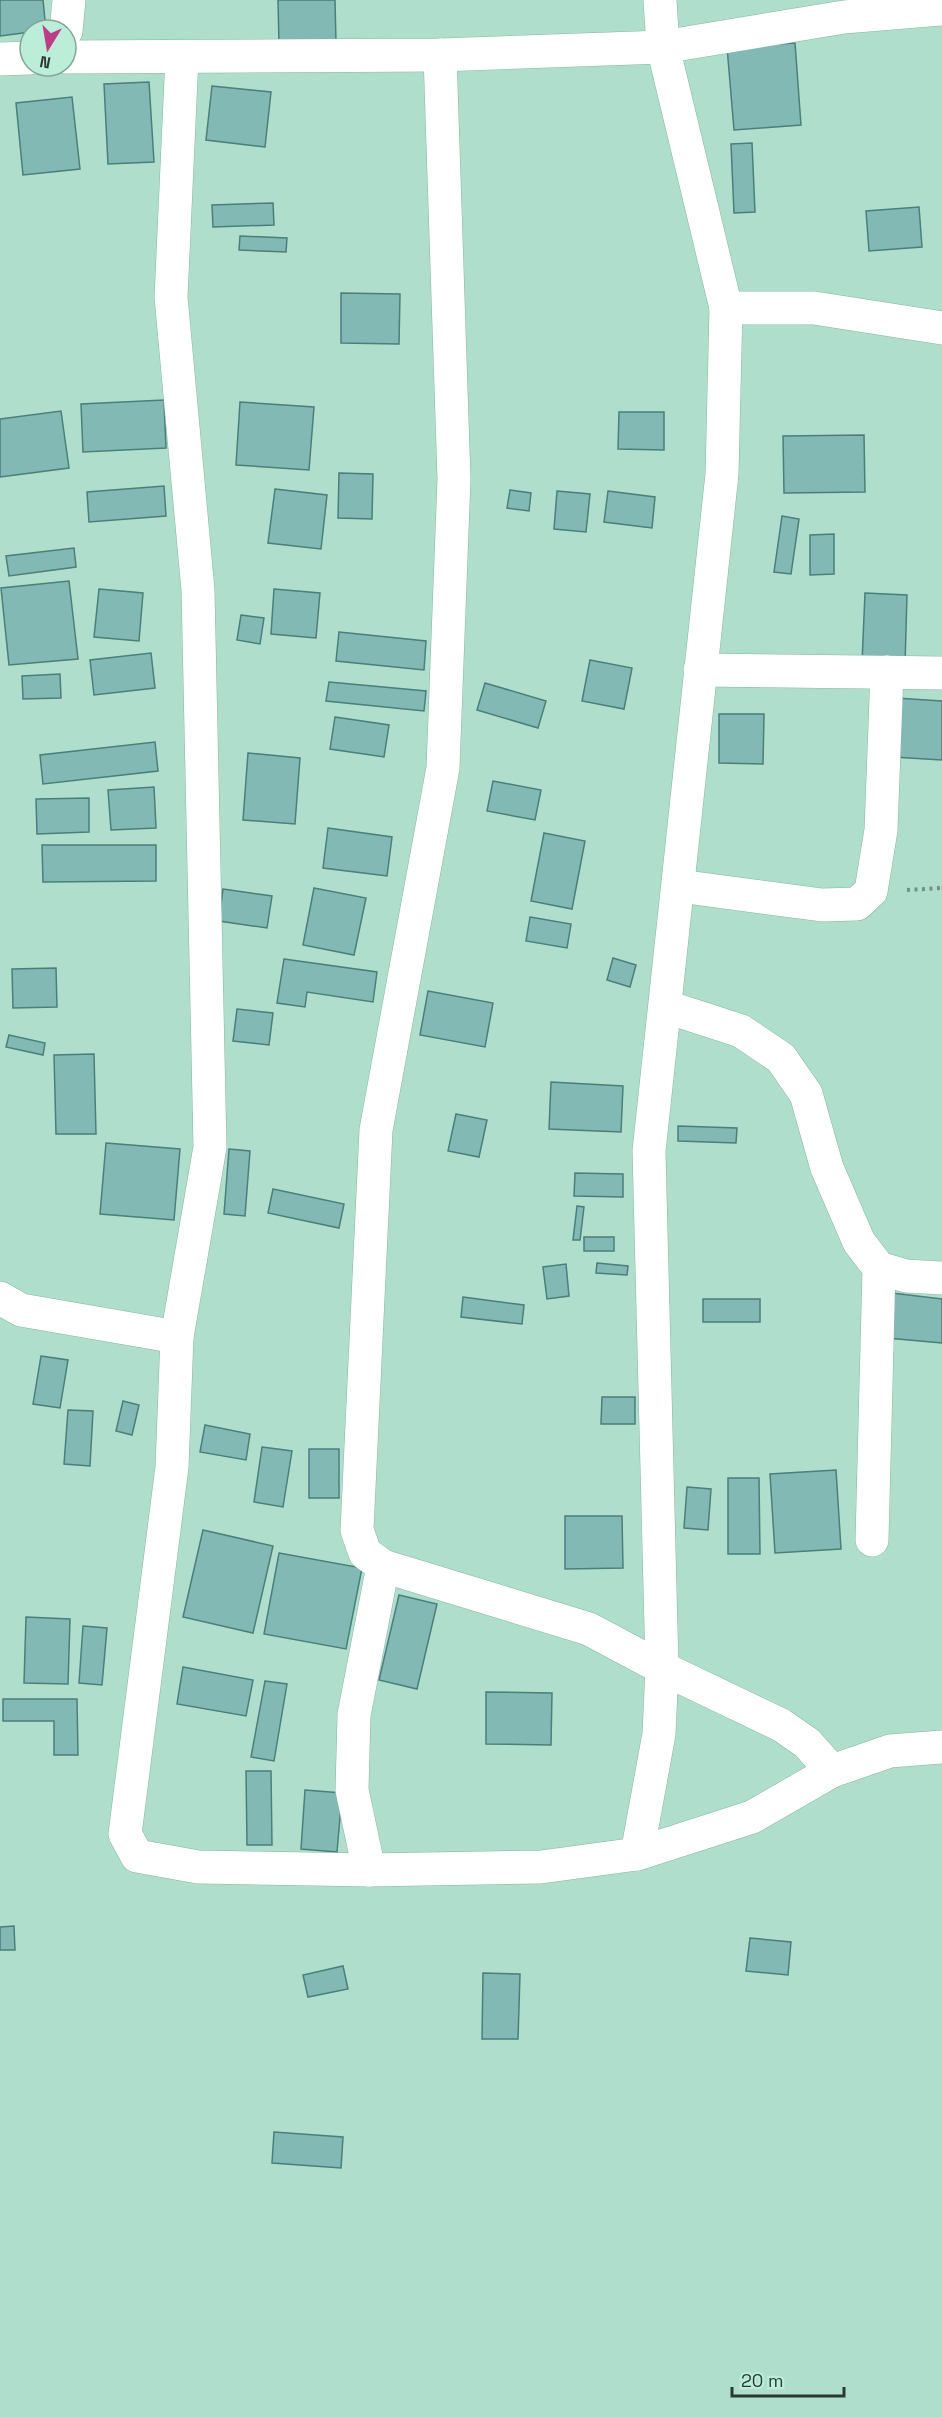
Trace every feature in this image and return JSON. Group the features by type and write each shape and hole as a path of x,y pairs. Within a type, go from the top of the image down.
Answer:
{"street":[{"path":"67,18 69,0"},
{"path":"637,1854 659,1734 662,1668 649,1151 667,1007 722,474 726,308 663,48 660,0"},
{"path":"78,57 440,56 663,48 844,17 942,9"},
{"path":"440,56 454,479 442,768 376,1130 357,1530 365,1553 382,1566 589,1629 662,1668 781,1725 807,1743 832,1772"},
{"path":"182,57 171,297 198,590 210,1147 177,1336 172,1467 124,1834 137,1856 198,1867 369,1870 541,1867 637,1854 752,1817 832,1772 890,1751 942,1747"},
{"path":"0,58 18,58"},
{"path":"726,308 814,308 942,328"},
{"path":"700,670 942,673"},
{"path":"679,886 822,904 857,904 871,891 881,830 887,672"},
{"path":"667,1007 741,1030 781,1058 806,1094 827,1168 860,1242 879,1268 906,1276 942,1278"},
{"path":"872,1540 879,1268"},
{"path":"0,1298 21,1310 177,1336"},
{"path":"369,1870 351,1790 354,1715 382,1566"}],"building":[{"path":"0,0 43,0 45,18 18,18 18,34 0,36"},
{"path":"278,0 335,0 336,43 279,45"},
{"path":"795,43 801,125 734,130 727,47"},
{"path":"149,82 154,162 108,164 104,84"},
{"path":"212,86 271,92 265,147 206,140"},
{"path":"72,97 80,169 23,175 16,103"},
{"path":"752,143 755,212 734,213 731,144"},
{"path":"273,203 274,225 213,227 212,205"},
{"path":"919,207 922,247 869,251 866,211"},
{"path":"240,236 287,238 286,252 239,250"},
{"path":"341,293 400,294 399,344 341,343"},
{"path":"164,400 166,448 83,452 81,404"},
{"path":"240,402 314,407 309,470 236,465"},
{"path":"61,411 69,468 0,477 0,419"},
{"path":"619,412 664,412 664,450 618,449"},
{"path":"864,435 865,492 784,493 783,436"},
{"path":"339,473 373,474 372,519 338,518"},
{"path":"164,486 166,516 89,522 87,492"},
{"path":"275,489 327,495 321,549 268,543"},
{"path":"510,490 531,493 529,511 507,508"},
{"path":"557,491 590,494 586,532 554,529"},
{"path":"608,491 655,497 652,528 604,522"},
{"path":"782,516 799,519 791,574 774,572"},
{"path":"834,534 834,574 810,575 810,535"},
{"path":"74,548 76,567 9,576 6,556"},
{"path":"69,581 78,659 9,665 1,588"},
{"path":"99,589 143,593 139,641 94,637"},
{"path":"274,589 320,593 316,638 271,634"},
{"path":"865,593 907,595 905,664 862,663"},
{"path":"241,615 264,618 260,644 237,640"},
{"path":"339,632 426,641 424,670 336,661"},
{"path":"151,653 155,688 94,695 90,660"},
{"path":"590,660 632,668 624,709 582,701"},
{"path":"60,674 61,698 23,699 22,676"},
{"path":"329,682 426,691 424,711 326,701"},
{"path":"485,683 546,701 538,728 477,710"},
{"path":"896,698 942,701 942,760 893,757"},
{"path":"719,714 764,714 763,764 719,763"},
{"path":"335,717 389,725 384,757 330,749"},
{"path":"155,742 158,771 43,784 40,755"},
{"path":"248,753 300,758 295,824 243,820"},
{"path":"493,781 541,790 535,820 487,811"},
{"path":"154,787 156,828 111,830 108,790"},
{"path":"89,798 89,832 37,834 36,799"},
{"path":"328,828 392,837 387,876 323,868"},
{"path":"544,833 585,841 572,909 531,901"},
{"path":"42,845 156,845 156,881 43,882"},
{"path":"314,888 366,898 354,955 303,945"},
{"path":"223,889 272,896 267,928 219,921"},
{"path":"530,917 571,924 567,948 526,941"},
{"path":"613,958 636,965 630,987 607,980"},
{"path":"284,959 377,972 373,1002 307,992 305,1007 277,1003"},
{"path":"56,968 57,1007 13,1008 12,969"},
{"path":"428,991 493,1003 485,1047 420,1035"},
{"path":"237,1009 273,1013 269,1045 233,1041"},
{"path":"9,1035 45,1043 43,1055 6,1047"},
{"path":"94,1054 96,1134 56,1134 54,1055"},
{"path":"551,1082 623,1086 621,1132 549,1129"},
{"path":"456,1114 487,1120 479,1157 448,1151"},
{"path":"678,1126 737,1128 736,1143 678,1141"},
{"path":"106,1143 180,1149 174,1220 100,1214"},
{"path":"229,1149 250,1151 245,1216 224,1214"},
{"path":"575,1173 623,1174 623,1197 574,1196"},
{"path":"273,1189 344,1204 339,1228 268,1213"},
{"path":"577,1206 584,1207 580,1240 573,1240"},
{"path":"584,1237 614,1237 614,1251 584,1251"},
{"path":"597,1263 628,1266 627,1275 596,1273"},
{"path":"566,1264 569,1296 547,1299 543,1267"},
{"path":"892,1293 942,1299 942,1343 887,1338"},
{"path":"463,1297 524,1305 522,1324 461,1317"},
{"path":"703,1299 760,1299 760,1322 703,1322"},
{"path":"41,1356 68,1360 60,1408 33,1404"},
{"path":"602,1397 635,1397 635,1424 601,1424"},
{"path":"123,1401 139,1405 132,1435 116,1431"},
{"path":"68,1410 93,1411 90,1466 64,1464"},
{"path":"205,1425 250,1434 246,1460 200,1452"},
{"path":"262,1447 292,1451 283,1507 254,1502"},
{"path":"309,1449 339,1449 339,1498 309,1498"},
{"path":"836,1470 841,1549 775,1553 770,1474"},
{"path":"728,1478 759,1478 760,1554 728,1554"},
{"path":"687,1487 711,1489 708,1530 684,1528"},
{"path":"565,1516 622,1516 623,1568 565,1569"},
{"path":"203,1530 273,1546 253,1633 183,1617"},
{"path":"279,1553 362,1568 346,1649 264,1634"},
{"path":"399,1595 437,1604 417,1689 379,1680"},
{"path":"26,1617 70,1619 68,1684 24,1683"},
{"path":"83,1626 107,1628 102,1685 79,1683"},
{"path":"183,1667 253,1680 246,1716 177,1704"},
{"path":"265,1681 287,1684 274,1761 251,1757"},
{"path":"486,1692 552,1693 551,1745 486,1744"},
{"path":"3,1699 77,1699 78,1755 54,1755 54,1721 3,1721"},
{"path":"246,1771 271,1771 272,1845 247,1845"},
{"path":"305,1790 342,1793 337,1852 301,1849"},
{"path":"14,1926 15,1950 0,1950 0,1927"},
{"path":"750,1938 791,1942 788,1975 746,1971"},
{"path":"343,1966 348,1989 308,1997 303,1975"},
{"path":"483,1973 520,1974 518,2039 482,2039"},
{"path":"274,2132 343,2137 341,2168 272,2163"}]}
